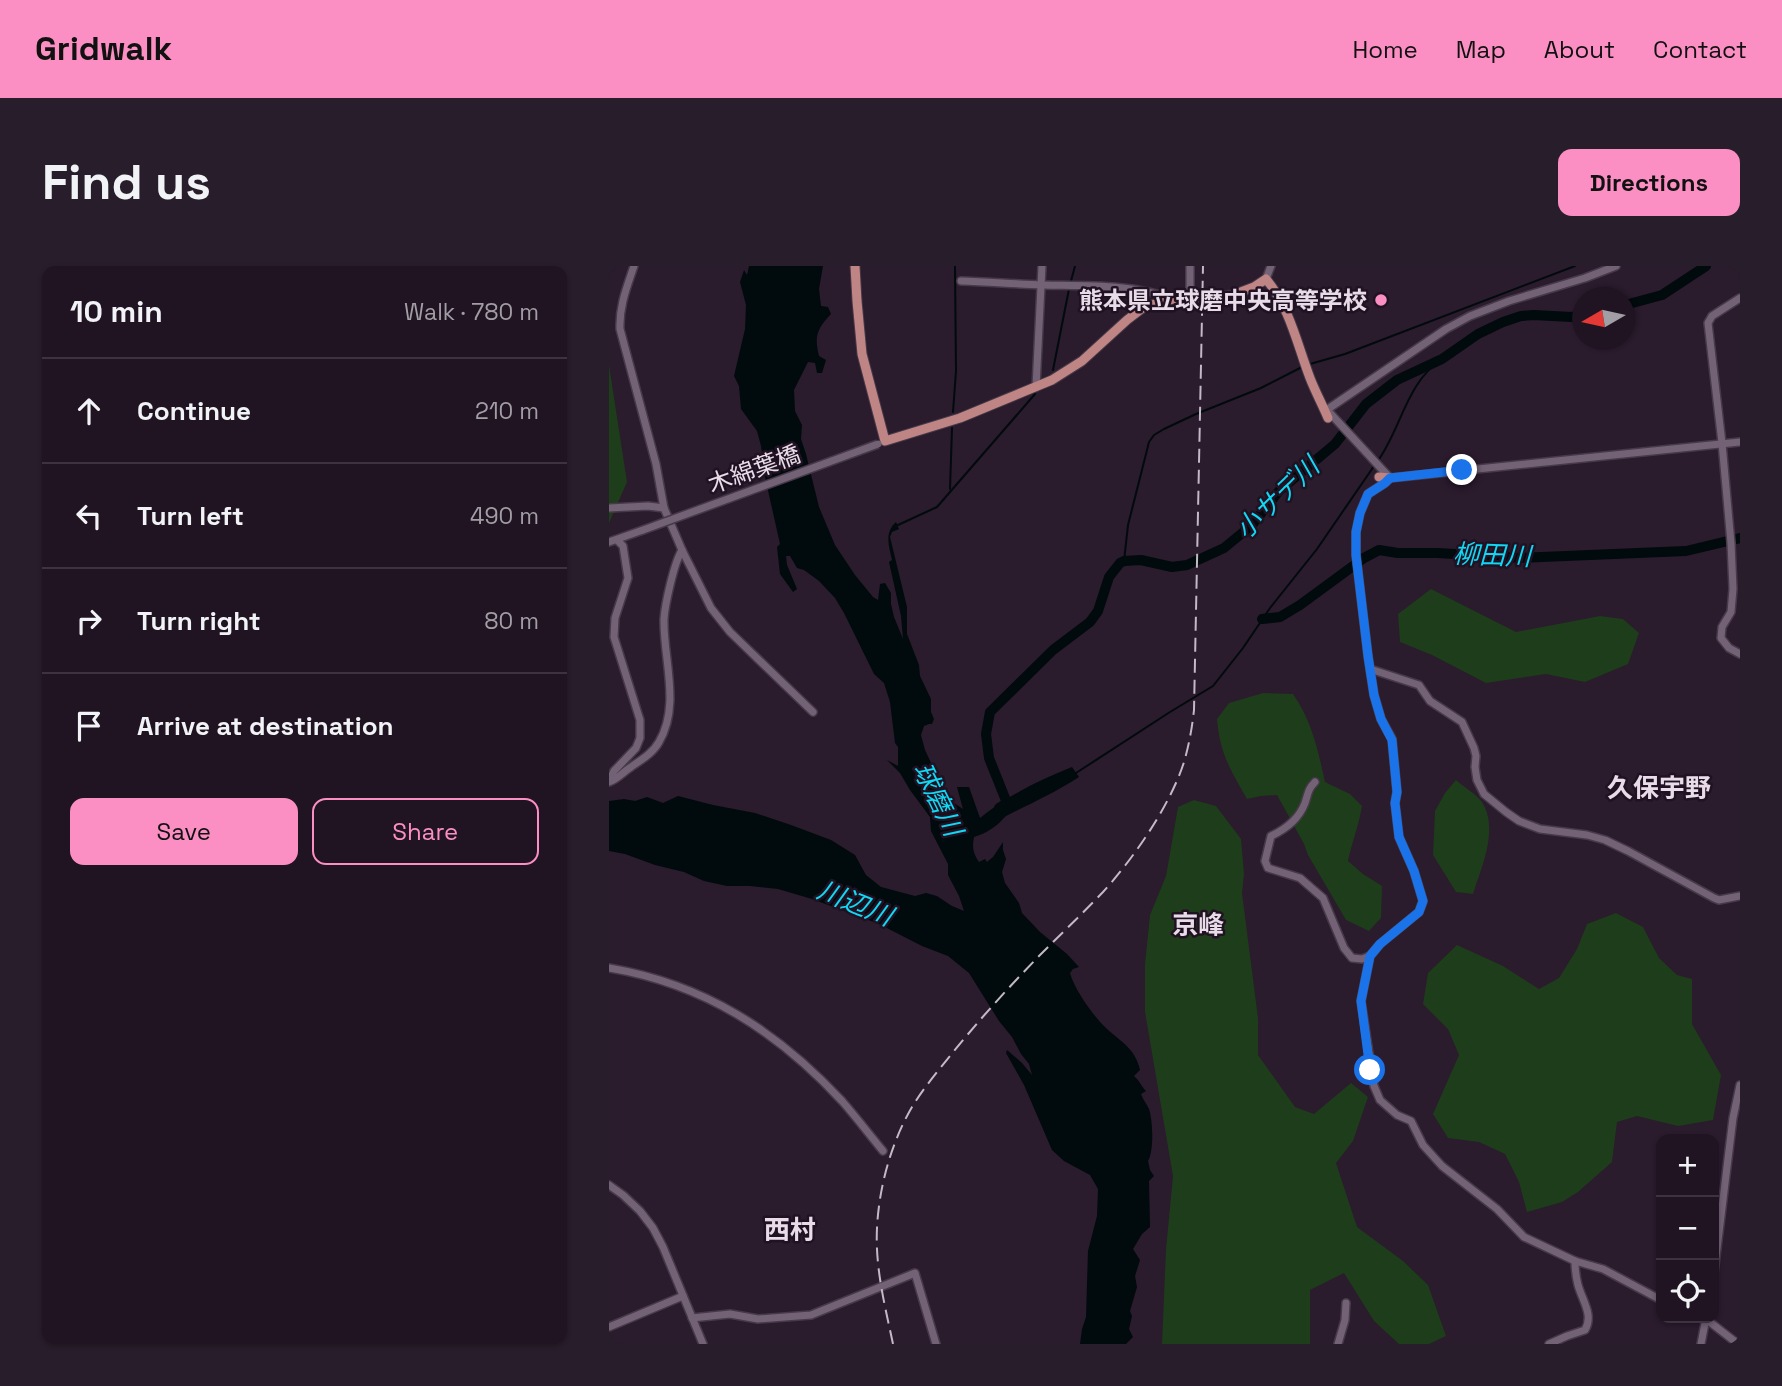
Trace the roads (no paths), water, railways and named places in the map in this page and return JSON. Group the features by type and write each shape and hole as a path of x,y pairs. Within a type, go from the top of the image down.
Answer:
{"main road":[{"path":"855,266 862,354 881,442 960,418 1052,380 1082,361 1144,307 1163,300 1233,295 1266,279 1278,293 1285,308 1326,414"},
{"path":"1379,477 1390,478"}],"street":[{"path":"634,266 622,301 620,329 656,464 664,508 711,608 730,632 813,712"},
{"path":"1036,387 1042,266"},
{"path":"1190,298 1191,266"},
{"path":"1266,279 1272,266"},
{"path":"1326,414 1446,329 1470,316 1616,266"},
{"path":"961,281 1105,285 1174,299"},
{"path":"1740,298 1712,316 1708,323 1731,543 1733,603 1722,627 1721,638 1729,648 1740,654"},
{"path":"1326,414 1329,412 1390,478"},
{"name":"木綿葉橋","path":"613,541 881,442"},
{"path":"1656,1297 1603,1269 1575,1261 1524,1237 1497,1209 1442,1166 1423,1145 1411,1121 1397,1115 1380,1100 1370,1070 1361,1001 1370,956 1380,944 1419,912 1423,901 1414,871 1399,837 1392,740 1381,719 1374,695 1356,555 1356,532 1368,494 1390,478 1740,442"},
{"path":"609,508 664,508"},
{"path":"609,782 614,771 636,748 640,738 640,720 614,637 615,618 628,578 623,546 613,541"},
{"path":"609,782 617,780 651,753 660,741 667,722 670,700 664,618 675,566 682,550"},
{"path":"1370,669 1419,685 1430,701 1462,722 1474,748 1477,780 1484,794 1512,817 1540,829 1605,840 1719,900 1740,896"},
{"path":"1315,782 1290,825 1271,836 1265,861 1268,868 1300,878 1323,898 1343,948 1352,958 1370,956"},
{"path":"609,968 654,978 690,991 750,1021 803,1063 842,1102 883,1151"},
{"path":"1716,1260 1733,1118 1740,1085"},
{"path":"609,1185 623,1195 653,1228 703,1344"},
{"path":"1549,1344 1585,1330 1589,1323 1578,1285 1575,1261"},
{"path":"692,1318 730,1314 758,1320 811,1315 915,1273 936,1344"},
{"path":"609,1327 683,1296"},
{"path":"1338,1344 1345,1320 1346,1303"},
{"path":"1701,1344 1705,1323"},
{"path":"1710,1323 1738,1344"}],"water":[{"path":"749,266 823,266 819,289 821,306 828,307 831,314 820,329 817,343 819,356 826,360 822,373 817,373 815,363 808,362 794,390 795,411 802,425 801,439 819,507 835,545 873,597 878,600 880,584 885,583 891,593 894,617 903,639 901,616 889,562 892,560 888,540 896,522 899,529 892,532 890,537 907,607 907,634 919,665 920,676 931,699 934,719 932,724 924,726 921,735 939,780 954,803 963,809 957,787 969,787 980,818 1012,796 1072,767 1079,777 1006,816 990,830 974,837 973,847 979,862 985,859 987,862 1003,842 1006,859 1002,872 1005,883 1019,903 1022,913 1079,967 1070,973 1080,995 1101,1023 1127,1046 1138,1062 1140,1070 1134,1076 1146,1091 1141,1094 1150,1114 1152,1143 1148,1161 1154,1176 1149,1181 1150,1227 1133,1249 1140,1260 1135,1276 1137,1287 1130,1311 1132,1316 1129,1329 1133,1337 1126,1344 1080,1344 1086,1317 1088,1251 1097,1216 1098,1189 1090,1175 1064,1161 1052,1150 1024,1085 1006,1053 1007,1050 1032,1075 1029,1064 969,973 948,956 879,924 812,899 778,889 727,886 704,881 684,872 609,851 609,801 635,801 647,797 663,803 678,796 755,813 831,840 855,855 866,875 881,887 915,896 926,893 937,896 964,911 948,875 948,864 931,831 930,817 900,773 887,760 898,766 898,747 884,683 874,674 835,598 819,581 797,568 790,556 786,556 787,565 797,589 793,592 780,574 777,547 780,544 761,446 757,431 741,409 739,386 734,376 745,329 746,305 740,282 744,270 747,275"}],"waterway":[{"path":"953,412 956,371 955,266"},
{"path":"1071,281 1075,266"},
{"path":"1310,364 1345,354 1575,266"},
{"name":"小サデ川","path":"1635,302 1662,295 1706,266"},
{"path":"1053,370 1069,289"},
{"name":"小サデ川","path":"999,808 1007,803 989,758 986,734 990,712 1053,650 1090,622 1098,611 1109,577 1120,563 1141,560 1172,567 1187,565 1224,548 1252,525 1279,491 1335,444 1366,404 1397,380 1442,359 1478,334 1503,322 1534,315 1572,317"},
{"path":"1377,462 1420,381 1442,359"},
{"path":"1124,561 1128,525 1149,442 1154,435 1302,367"},
{"path":"898,525 937,507 1035,394"},
{"path":"950,489 952,428"},
{"path":"1076,773 1213,686 1317,549 1374,466"},
{"name":"柳田川","path":"1262,619 1280,617 1379,550 1520,558 1686,551 1740,538"}],"railway":[{"path":"893,1344 879,1272 877,1228 880,1197 898,1135 916,1100 982,1017 1103,892 1126,864 1160,814 1184,762 1194,710 1203,266"}],"place":[{"name":"熊本県立球磨中央高等学校","path":"1381,300"}],"district":[{"name":"久保宇野","path":"1659,788"},
{"name":"京峰","path":"1198,925"},
{"name":"西村","path":"790,1230"}],"water label":[{"name":"球磨川","path":"938,799"},
{"name":"川辺川","path":"855,903"}]}
